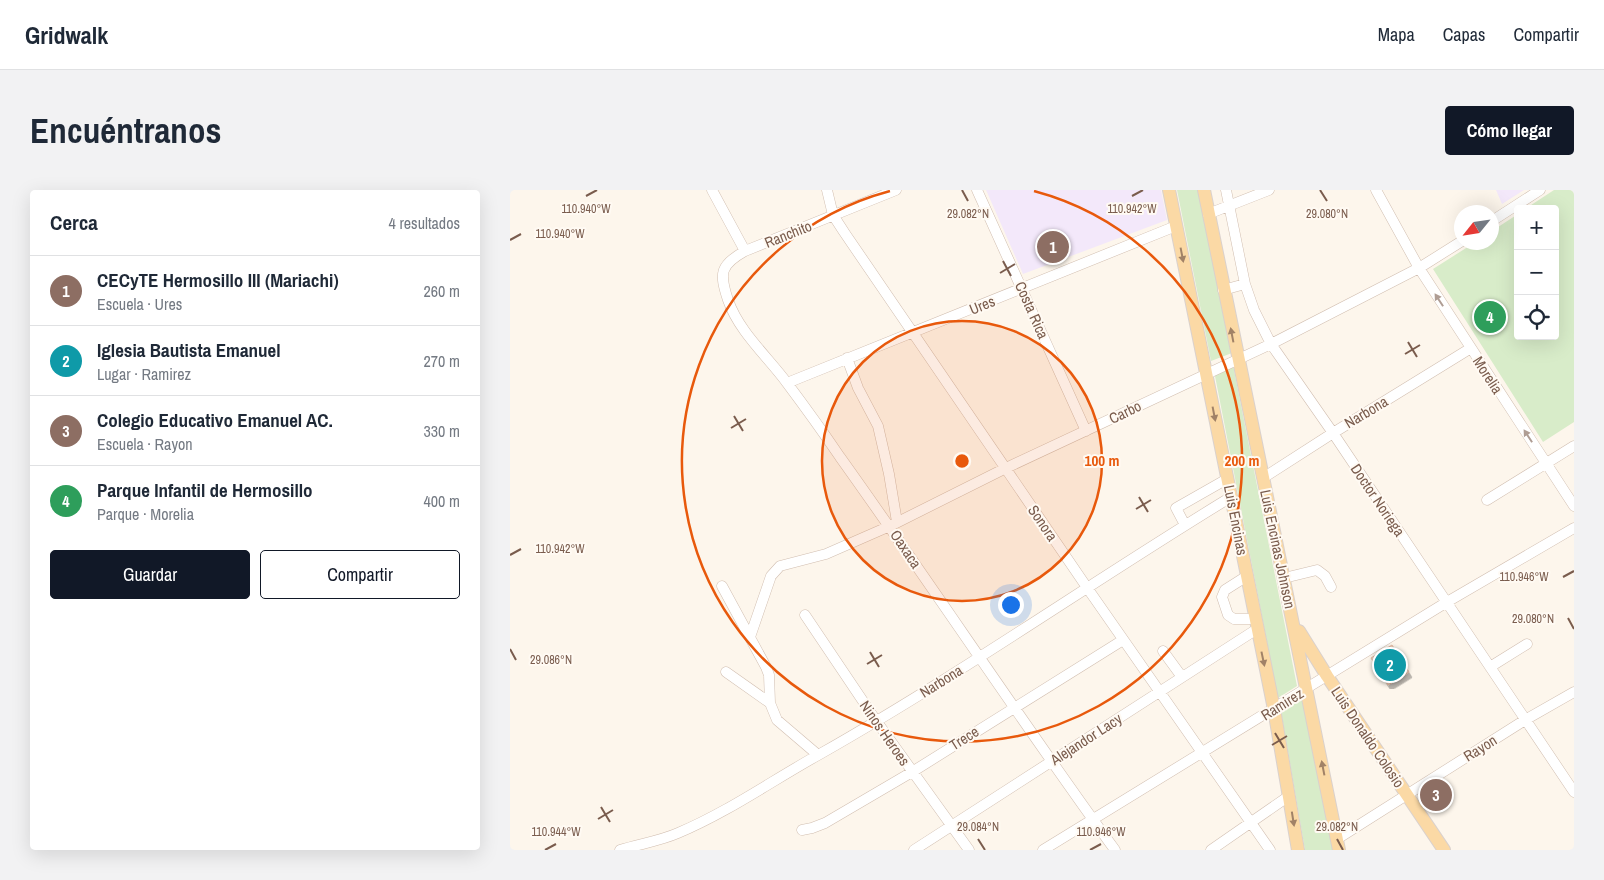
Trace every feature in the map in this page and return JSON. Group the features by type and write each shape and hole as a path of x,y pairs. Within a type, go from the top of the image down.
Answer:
{"main road":[{"name":"Luis Encinas","path":"1169,190 1274,709 1298,850"},
{"name":"Luis Encinas Johnson","path":"1204,190 1223,290 1308,688 1338,844"},
{"name":"Luis Donaldo Colosio","path":"1294,622 1327,676 1444,850"}],"street":[{"name":"Ranchito","path":"712,190 745,251 896,190"},
{"name":"Sonora","path":"827,190 833,215 1123,640 1270,850"},
{"name":"Costa Rica","path":"978,190 1086,431"},
{"name":"Doctor Noriega","path":"1226,190 1245,284 1254,310 1271,344 1574,792"},
{"path":"1208,214 1269,190"},
{"name":"Morelia","path":"1376,190 1419,268 1574,506"},
{"path":"1499,216 1540,190"},
{"name":"Ures","path":"787,383 1176,226"},
{"name":"Carbo","path":"750,637 770,576 780,566 826,554 893,524 1006,468 1271,344 1419,268 1454,246"},
{"name":"Oaxaca","path":"745,251 729,261 724,267 728,301 739,322 893,524 979,657 1115,850"},
{"path":"1223,290 1245,284"},
{"name":"Narbona","path":"1263,478 1471,348"},
{"path":"848,358 858,388 878,426 889,474 893,524"},
{"path":"1487,500 1574,446"},
{"path":"1185,525 1176,508 1227,479"},
{"name":"Narbona","path":"630,848 673,835 722,813 877,722 1231,497"},
{"name":"Ramirez","path":"1043,850 1447,602 1574,528"},
{"path":"1284,578 1318,570 1325,576 1331,586"},
{"path":"1247,576 1225,590 1222,597 1228,615 1234,619 1256,624"},
{"path":"722,586 769,675 770,703 777,720 818,755"},
{"name":"Ninos Heroes","path":"805,615 877,722 969,850"},
{"name":"Alejandor Lacy","path":"914,850 1160,692 1256,624"},
{"name":"Trece","path":"802,830 825,823 912,772 1123,640"},
{"path":"1490,667 1527,644"},
{"path":"1163,651 1182,677"},
{"path":"726,672 770,703"},
{"name":"Rayon","path":"1338,844 1407,794 1525,720 1574,692"},
{"path":"1211,850 1290,796"}],"shaded area":[{"path":"986,190 1161,190 1167,220 1023,274"},
{"path":"1496,190 1524,190 1502,204"}],"green space":[{"path":"1177,190 1199,190 1232,353 1211,361"},
{"path":"1554,190 1574,190 1574,422 1543,442 1433,269 1463,250 1499,250 1499,226 1514,217 1514,340 1559,340 1559,205 1531,205"},
{"path":"1233,365 1297,686 1278,698 1214,371"},
{"path":"1302,699 1333,850 1305,850 1281,711"}],"building":[{"path":"1392,645 1409,672 1388,685 1371,658"}],"place":[{"name":"CECyTE Hermosillo III (Mariachi)","path":"1053,247"},
{"name":"Parque Infantil de Hermosillo","path":"1490,317"},
{"name":"Iglesia Bautista Emanuel","path":"1390,665"},
{"name":"Colegio Educativo Emanuel AC.","path":"1436,795"}]}
